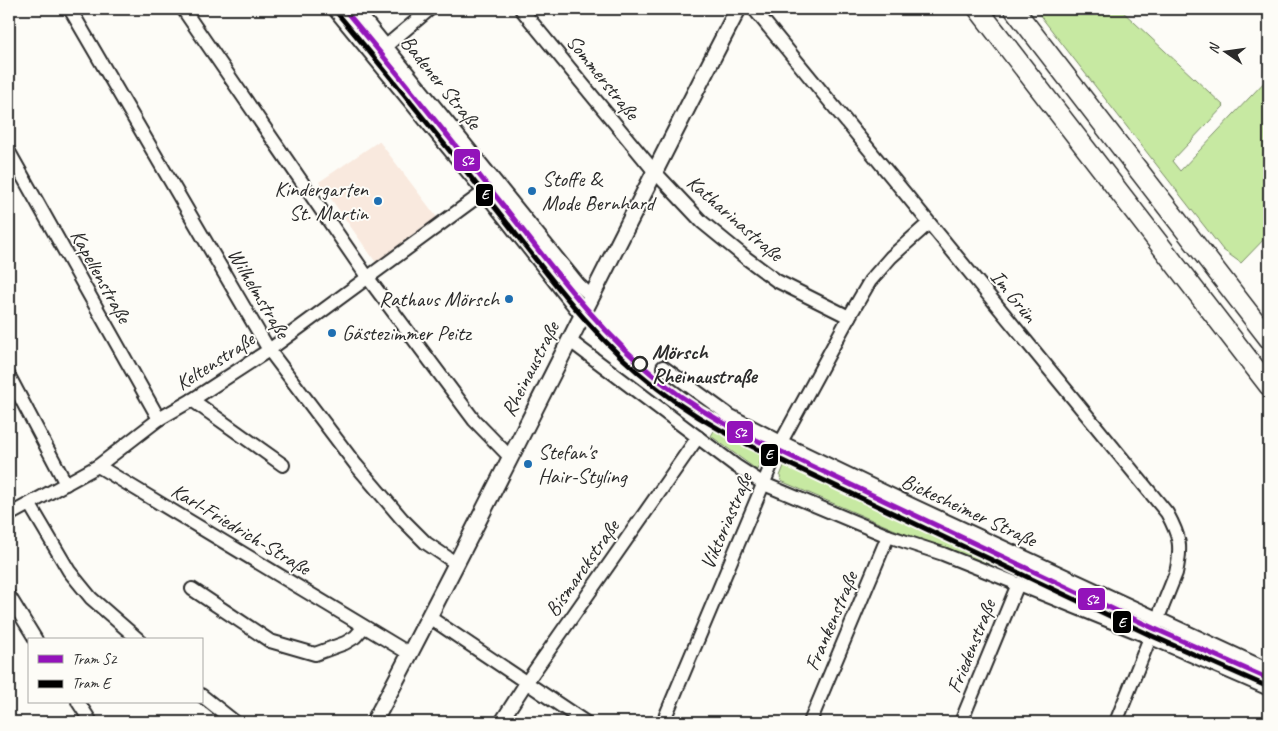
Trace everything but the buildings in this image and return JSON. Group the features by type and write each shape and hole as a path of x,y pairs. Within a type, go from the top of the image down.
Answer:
{"main road":[{"path":"978,9 1269,386"},
{"path":"1014,9 1269,339"}],"street":[{"name":"Wilhelmstraße","path":"70,9 269,350 356,465 402,519 426,543 457,564"},
{"path":"183,9 368,278 474,420 510,457"},
{"name":"Badener Straße","path":"334,9 484,192 581,315"},
{"name":"Badener Straße","path":"356,9 579,285 591,296"},
{"path":"386,46 430,9"},
{"name":"Sommerstraße","path":"522,9 654,171"},
{"name":"Rheinaustraße","path":"374,722 457,564 581,315 738,9"},
{"name":"Im Grün","path":"754,9 1167,513 1179,539 1180,556 1176,573 1116,722"},
{"name":"Kapellenstraße","path":"9,152 159,419"},
{"name":"Katharinastraße","path":"654,171 702,222 746,258 777,281 849,317"},
{"name":"Keltenstraße","path":"9,516 98,466 159,419 269,350 484,192"},
{"name":"Viktoriastraße","path":"663,722 781,442 849,317 876,275 891,257 929,223"},
{"name":"Bickesheimer Straße","path":"569,340 698,438 764,484 888,536 943,554 1018,584 1153,628 1269,670"},
{"name":"Bickesheimer Straße","path":"663,367 729,415 914,506 1269,689"},
{"path":"9,376 66,484"},
{"path":"192,400 283,465"},
{"name":"Bismarckstraße","path":"501,722 526,683 698,438"},
{"name":"Karl-Friedrich-Straße","path":"98,466 410,654"},
{"path":"30,505 69,571 92,598 137,638"},
{"name":"Frankenstraße","path":"810,722 888,536"},
{"name":"Friedenstraße","path":"961,722 1018,584"},
{"path":"192,589 270,641 315,654 345,643 355,637 364,627"},
{"path":"9,596 35,638"},
{"path":"429,618 585,722"},
{"path":"202,696 235,722"},
{"path":"79,704 91,722"}],"shaded area":[{"name":"Kindergarten St. Martin","path":"379,141 439,220 377,264 319,182"}],"green space":[{"path":"1035,9 1120,9 1224,106 1172,161 1180,171 1269,77 1269,234 1241,263 1223,250"},
{"path":"715,429 763,454 757,470 711,436"},
{"path":"794,454 1123,608 1121,614 1117,618 893,529 781,481 780,476 788,456"}],"tram line":[{"name":"S2","path":"344,9 555,272 615,340 671,389 726,425 750,437 1153,628 1269,679"},
{"name":"E","path":"338,14 570,302 611,347 633,368 668,396 723,432 747,444 1150,635 1266,686"}],"place":[{"name":"Stoffe & Mode Bernhard","path":"532,191"},
{"name":"Kindergarten St. Martin","path":"378,201"},
{"name":"Rathaus Mörsch","path":"509,299"},
{"name":"Gästezimmer Peitz","path":"332,333"},
{"name":"Mörsch Rheinaustraße","path":"640,364"},
{"name":"Stefan's Hair-Styling","path":"528,464"}]}
